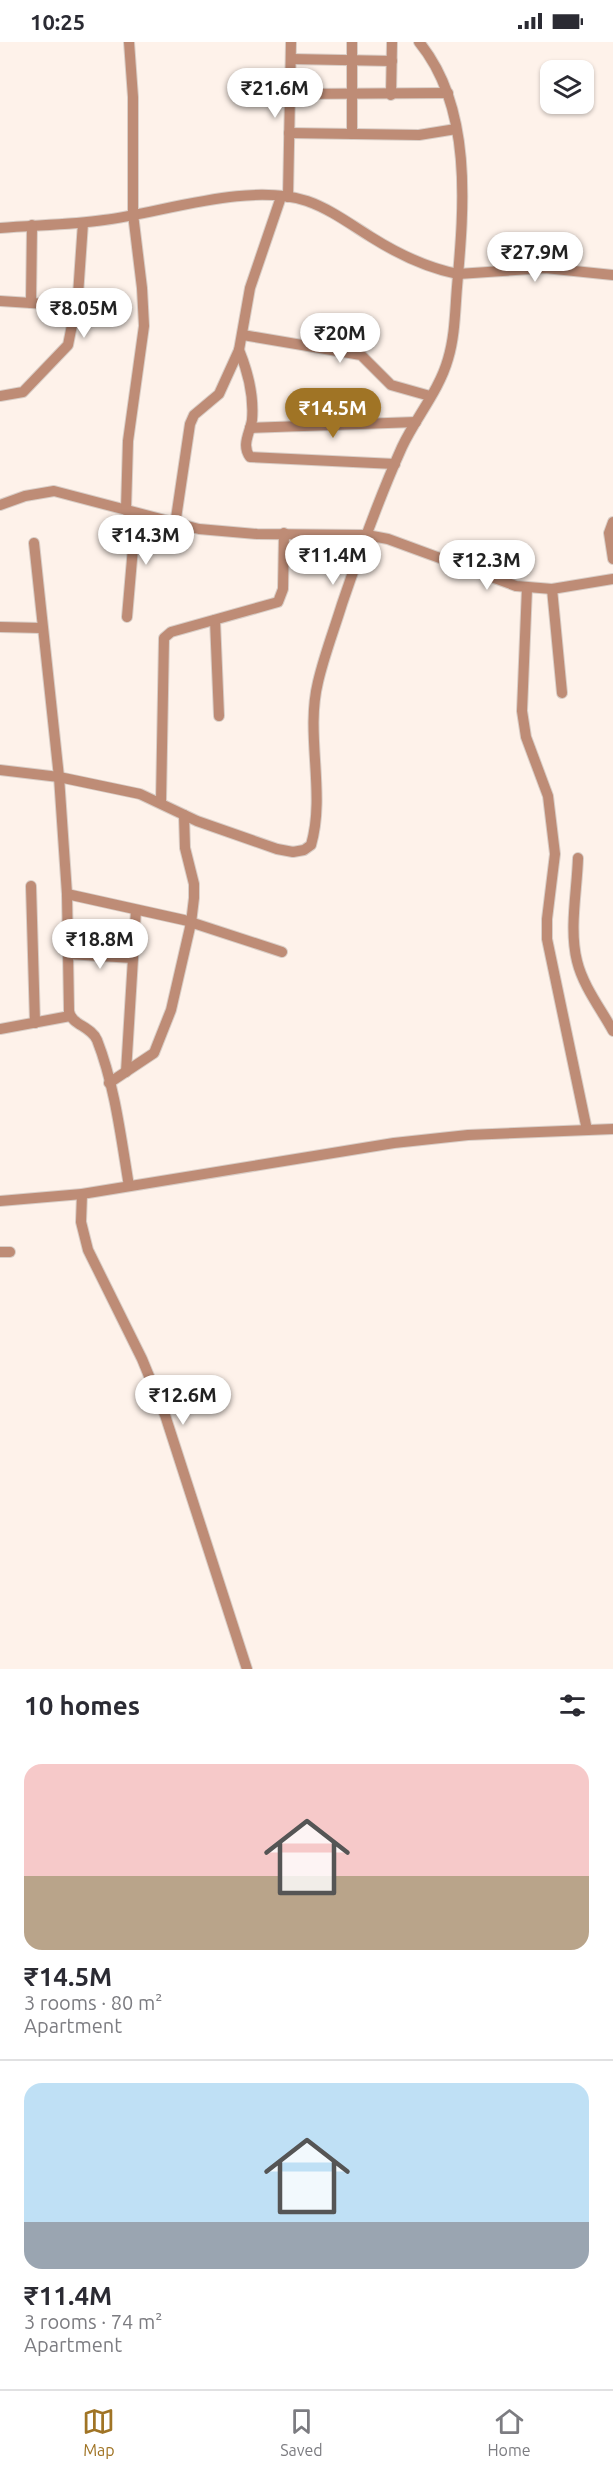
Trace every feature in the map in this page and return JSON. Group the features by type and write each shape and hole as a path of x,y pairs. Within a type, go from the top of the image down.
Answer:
{"street":[{"path":"127,617 131,511 128,441 144,326 133,214 133,97 129,42"},
{"path":"175,525 190,424 194,415 219,394 239,350 250,288 284,197 289,133 291,42"},
{"path":"352,42 352,134"},
{"path":"391,95 392,42"},
{"path":"0,770 59,777 140,794 161,802 184,815 277,849 293,852 304,850 311,845 315,817 313,728 317,684 367,535 394,464 442,378 450,351 458,274 462,190 456,129 448,93 437,68 419,42"},
{"path":"291,59 392,61"},
{"path":"290,94 448,93"},
{"path":"289,133 419,135 456,129"},
{"path":"0,228 83,223 226,199 284,197 308,202 333,213 406,256 458,274 545,268 613,275"},
{"path":"0,396 23,392 68,345 77,306 83,223"},
{"path":"32,225 32,303"},
{"path":"0,302 77,306"},
{"path":"243,335 361,355 391,385 430,396"},
{"path":"239,350 245,366 253,405 247,435 247,453 255,458 394,464"},
{"path":"250,428 416,422"},
{"path":"0,505 25,496 54,491 175,525 230,532 367,535 407,544 506,583 527,588 552,589 613,579"},
{"path":"613,522 609,532 613,559"},
{"path":"161,802 162,644 171,632 278,602 282,597 284,533"},
{"path":"34,543 41,628 59,777 67,894 70,1016"},
{"path":"527,588 522,711 526,737 543,777 554,838 555,867 547,918 547,939 587,1130"},
{"path":"552,589 562,693"},
{"path":"215,620 219,716"},
{"path":"0,627 41,628"},
{"path":"109,1083 147,1060 160,1044 191,923 194,884 185,848 184,815"},
{"path":"578,858 575,938 577,961 582,975 613,1031"},
{"path":"31,886 35,1023"},
{"path":"67,894 191,923 282,952"},
{"path":"126,1072 136,910"},
{"path":"68,954 134,958"},
{"path":"0,1029 70,1016 94,1035 109,1083 129,1186"},
{"path":"0,1201 82,1194 394,1143 468,1135 613,1129"},
{"path":"82,1194 81,1222 88,1250 142,1359 165,1415 247,1669"}]}
